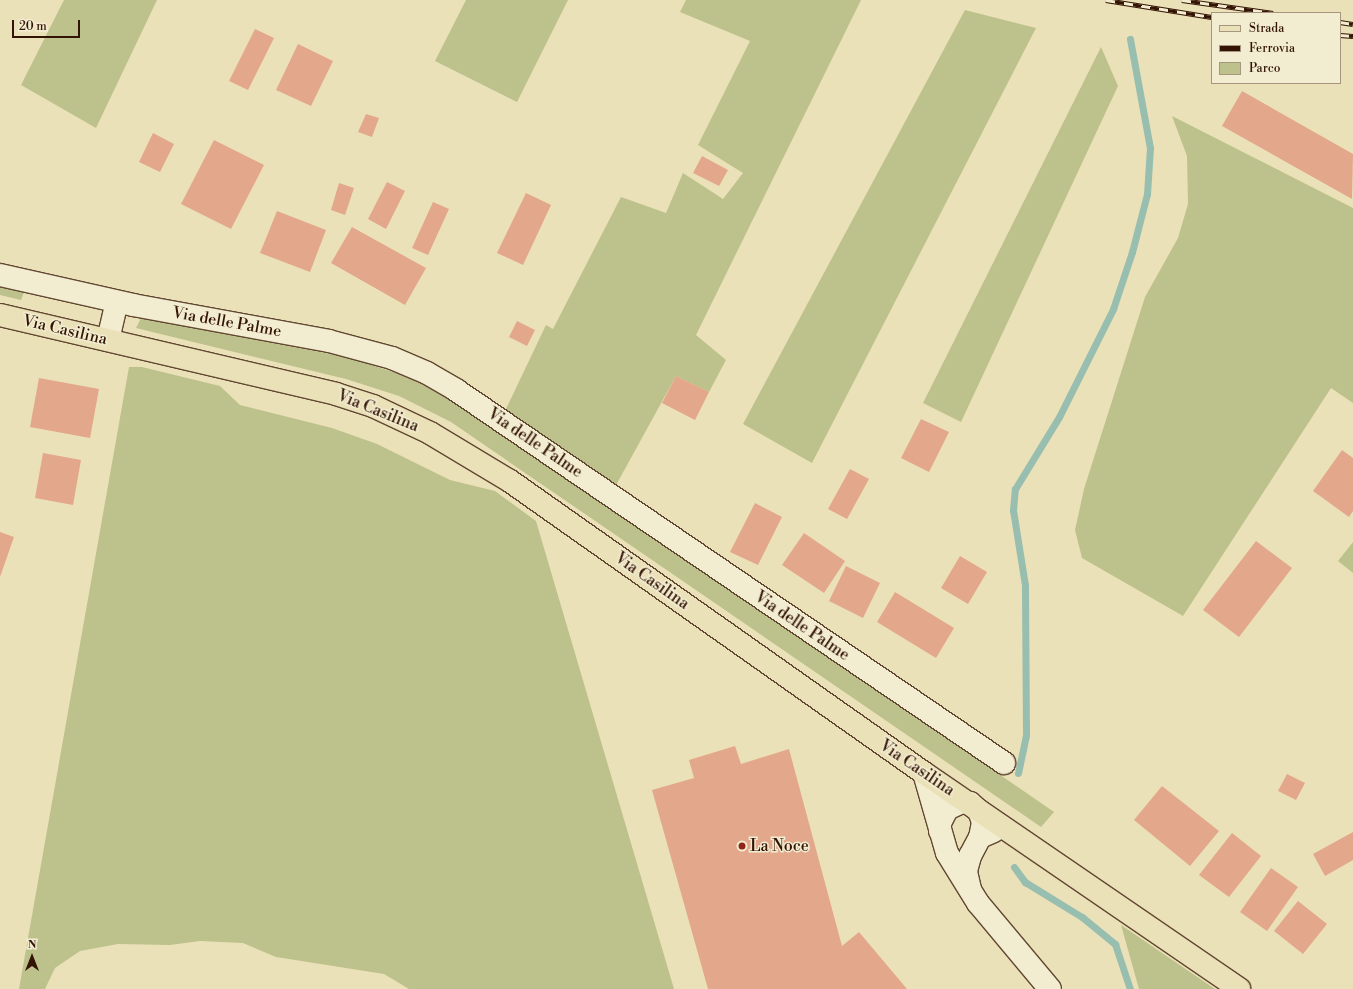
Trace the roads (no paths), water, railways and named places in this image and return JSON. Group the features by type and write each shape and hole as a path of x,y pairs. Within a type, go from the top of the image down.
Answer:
{"main road":[{"name":"Via Casilina","path":"0,315 336,394 373,406 418,427 510,481 924,773 970,803 1002,827 1239,989"}],"street":[{"name":"Via delle Palme","path":"0,275 117,302 329,341 392,358 427,373 468,398 1004,763"},
{"path":"108,340 117,302"},
{"path":"924,773 947,853 971,892 1050,989"},
{"path":"940,832 940,823 947,809 962,802 970,803 979,811 983,822 980,837 970,856 966,871 971,892"},
{"path":"980,837 1002,827"}],"waterway":[{"path":"1018,773 1026,735 1025,585 1013,510 1015,489 1059,417 1113,309 1132,252 1147,194 1150,148 1130,39"},
{"path":"1014,867 1025,882 1082,917 1115,944 1130,989"}],"railway":[{"path":"1106,0 1211,17"},
{"path":"1182,0 1266,12"},
{"path":"1341,22 1353,24"},
{"path":"1341,35 1353,36"}],"place":[{"name":"La Noce","path":"742,846"}]}
